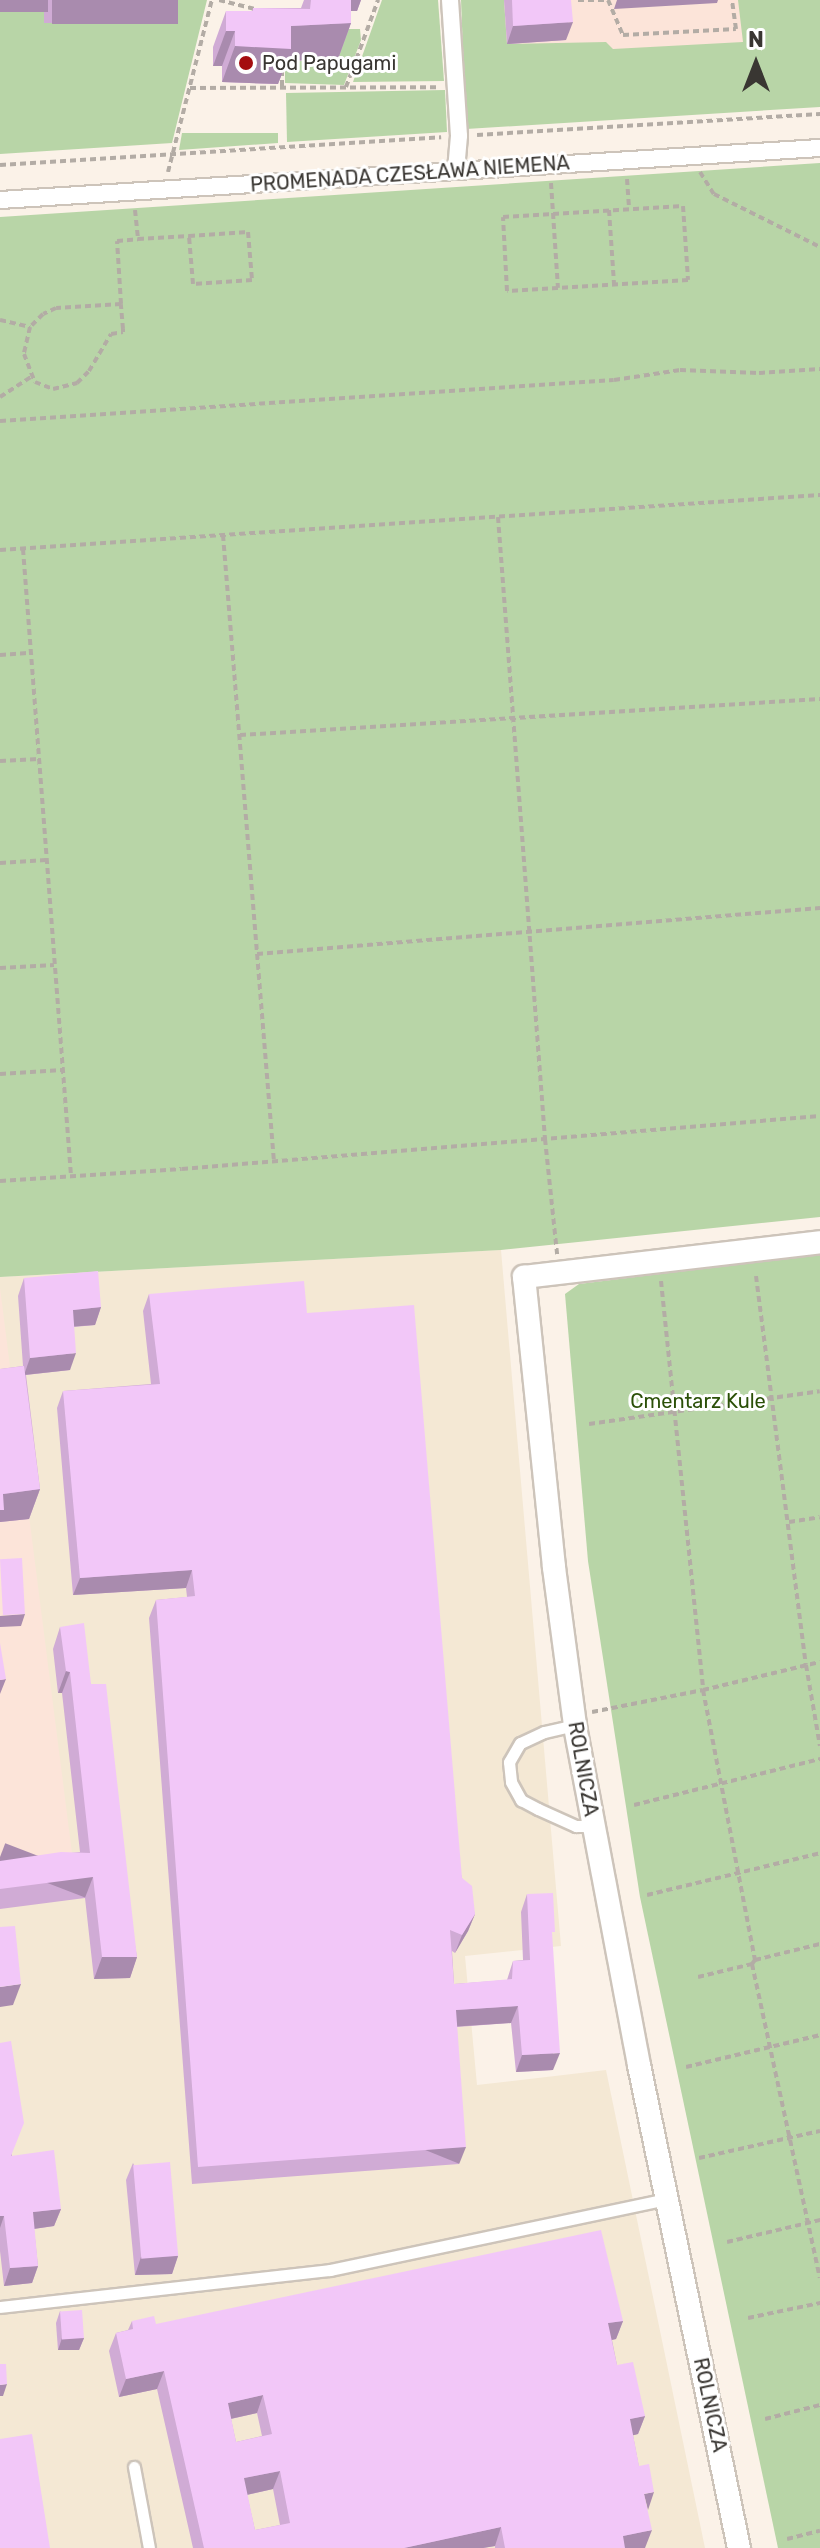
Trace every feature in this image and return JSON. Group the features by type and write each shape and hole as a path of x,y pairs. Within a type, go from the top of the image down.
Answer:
{"street":[{"path":"450,0 459,136 456,171"},
{"name":"PROMENADA CZESŁAWA NIEMENA","path":"0,200 820,148"},
{"name":"ROLNICZA","path":"739,2548 667,2199 574,1720 524,1277 820,1242"}],"lane":[{"path":"574,1720 520,1743 509,1762 511,1782 521,1800 576,1826 594,1826"},
{"path":"0,2307 330,2270 667,2199"},
{"path":"134,2467 149,2548"}],"path":[{"path":"163,190 212,0"},
{"path":"219,0 257,10"},
{"path":"346,87 378,0"},
{"path":"578,0 608,0 623,35 736,29 732,0"},
{"path":"281,56 282,87"},
{"path":"190,88 455,86"},
{"path":"0,165 820,114"},
{"path":"691,157 714,194 820,247"},
{"path":"627,183 629,209"},
{"path":"551,188 558,288"},
{"path":"683,206 688,280 507,291 503,217 609,210 683,206"},
{"path":"609,210 614,285"},
{"path":"136,218 138,239"},
{"path":"121,304 56,308 43,314 30,327 24,354 31,377 43,387 53,389 77,383 89,371 111,334 123,332 117,241 138,239 248,232 252,280 193,284 189,236"},
{"path":"0,320 30,327"},
{"path":"0,421 614,380 680,370 759,373 820,369"},
{"path":"0,397 31,377"},
{"path":"0,550 820,495"},
{"path":"498,516 528,933 559,1272"},
{"path":"223,535 274,1162"},
{"path":"23,548 71,1176"},
{"path":"0,655 31,653"},
{"path":"240,735 820,699"},
{"path":"0,761 39,759"},
{"path":"0,863 46,860"},
{"path":"257,954 820,908"},
{"path":"0,968 54,965"},
{"path":"0,1074 62,1070"},
{"path":"0,1181 274,1162 820,1116"},
{"path":"756,1276 806,1665 820,1746"},
{"path":"661,1279 703,1690 753,1962 820,2278"},
{"path":"589,1424 820,1391"},
{"path":"789,1522 820,1517"},
{"path":"574,1720 820,1662"},
{"path":"634,1805 820,1759"},
{"path":"647,1895 820,1853"},
{"path":"698,1977 820,1944"},
{"path":"686,2067 771,2050 820,2035"},
{"path":"699,2158 820,2131"},
{"path":"727,2242 820,2220"},
{"path":"748,2318 820,2303"},
{"path":"765,2419 820,2405"},
{"path":"787,2539 820,2531"}],"shaded area":[{"path":"478,0 820,0 820,72 480,96"},
{"path":"501,1250 561,1946 465,1956 477,2085 606,2070 705,2548 0,2548 0,1277"},
{"path":"0,1288 74,1869 0,1876"}],"green space":[{"path":"172,0 207,0 172,143 0,154 0,12 44,12 44,22"},
{"path":"382,0 438,0 444,81 353,82"},
{"path":"461,0 504,0 507,44 606,42 613,49 743,42 738,0 820,0 820,107 466,129"},
{"path":"285,28 297,28 298,61 315,61 338,29 360,29 361,40 344,85 285,83"},
{"path":"445,90 447,132 287,142 286,93"},
{"path":"182,133 278,133 278,143 179,150"},
{"path":"820,163 820,1217 501,1250 0,1277 0,217"},
{"name":"Cmentarz Kule","path":"820,1254 820,2548 778,2548 640,1897 588,1561 565,1294 579,1284"}],"building":[{"path":"311,0 351,0 351,23 291,26 291,49 235,46 235,31 226,31 226,11 310,9"},
{"path":"512,0 571,0 573,22 513,26"},
{"path":"98,1271 101,1307 73,1310 76,1353 30,1358 24,1278"},
{"path":"304,1281 307,1313 414,1305 462,1878 472,1886 475,1914 462,1935 450,1930 454,1984 512,1979 513,1961 530,1960 527,1894 553,1893 555,1932 552,1932 560,2053 522,2055 518,2006 456,2010 466,2147 198,2167 156,1600 195,1596 192,1570 80,1578 63,1391 160,1384 149,1294"},
{"path":"24,1366 40,1489 3,1494 4,1510 0,1510 0,1369"},
{"path":"22,1558 25,1614 3,1615 0,1559"},
{"path":"84,1623 91,1684 106,1684 137,1957 102,1957 93,1877 0,1889 0,1861 61,1852 90,1853 70,1672 66,1671 60,1627"},
{"path":"0,1643 6,1679 0,1680"},
{"path":"15,1926 21,1984 0,1987 0,1927"},
{"path":"11,2041 24,2123 11,2156 54,2150 61,2209 33,2212 38,2266 10,2268 4,2216 0,2216 0,2043"},
{"path":"170,2162 178,2256 141,2259 133,2165"},
{"path":"601,2230 623,2321 608,2323 617,2365 633,2362 645,2416 630,2419 639,2466 649,2464 654,2492 644,2494 652,2530 623,2536 625,2548 505,2548 501,2527 404,2548 204,2548 164,2371 126,2379 116,2333 133,2329 132,2321 154,2316 156,2324","holes":["263,2395 272,2434 236,2442 228,2403","280,2471 290,2523 255,2530 244,2478"]},
{"path":"82,2310 84,2338 62,2339 60,2312"},
{"path":"0,2364 6,2364 7,2384 0,2385"},
{"path":"32,2434 50,2548 0,2548 0,2439"}],"place":[{"name":"Pod Papugami","path":"246,63"}]}
